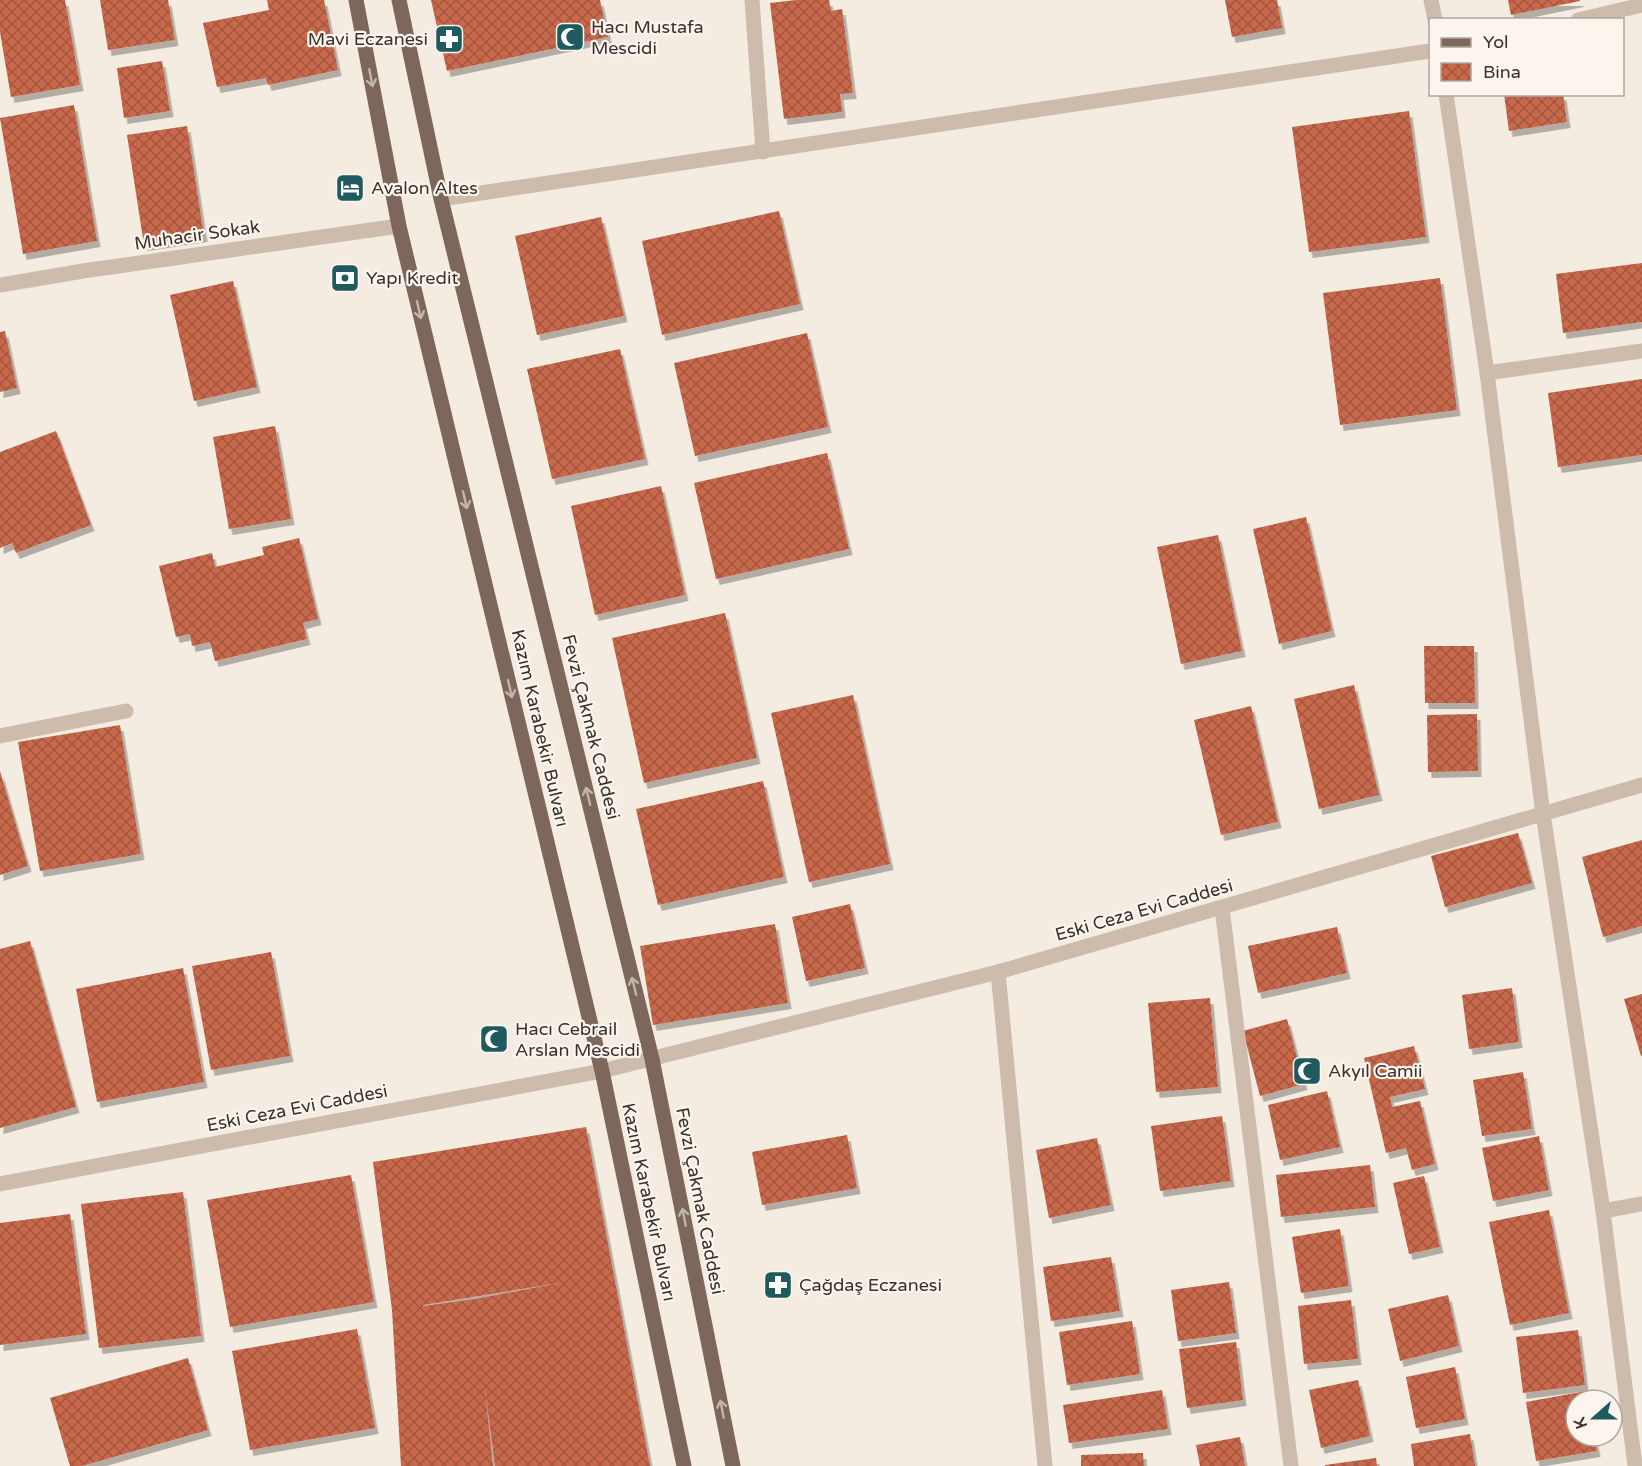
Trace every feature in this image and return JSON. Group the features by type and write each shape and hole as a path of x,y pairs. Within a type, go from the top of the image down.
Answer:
{"main road":[{"name":"Kazım Karabekir Bulvarı","path":"356,0 399,226 602,1071 684,1466"},
{"name":"Fevzi Çakmak Caddesi","path":"399,0 441,199 652,1059 733,1466"}],"street":[{"path":"752,0 763,152"},
{"path":"1431,0 1435,18"},
{"path":"1587,18 1642,6"},
{"path":"441,199 1429,51"},
{"path":"1446,96 1487,373 1543,814 1603,1211 1635,1466"},
{"name":"Muhacir Sokak","path":"0,285 399,226"},
{"path":"1487,373 1642,351"},
{"path":"0,736 126,711"},
{"name":"Eski Ceza Evi Caddesi","path":"0,1184 602,1071 652,1059 998,972 1642,785"},
{"path":"1222,908 1291,1466"},
{"path":"998,972 1046,1466"},
{"path":"1603,1211 1642,1204"}],"building":[{"path":"0,0 65,0 80,85 11,97 0,32"},
{"path":"100,0 168,0 175,40 108,50"},
{"path":"267,0 324,0 338,70 268,85 266,78 217,87 203,23 269,10"},
{"path":"431,0 600,0 608,37 447,71"},
{"path":"829,0 831,11 842,9 853,93 840,94 842,112 784,119 770,3"},
{"path":"1225,0 1277,0 1282,28 1232,37"},
{"path":"1508,0 1580,0 1580,1 1511,15"},
{"path":"162,61 170,111 124,118 117,68"},
{"path":"1504,96 1563,96 1567,122 1509,131"},
{"path":"74,105 97,241 23,254 0,118"},
{"path":"1409,111 1426,237 1309,252 1292,127"},
{"path":"187,126 204,236 144,245 127,135"},
{"path":"779,211 800,304 662,335 642,241"},
{"path":"601,217 624,316 537,335 515,236"},
{"path":"1642,263 1642,322 1563,333 1556,274"},
{"path":"1440,278 1457,410 1340,425 1323,293"},
{"path":"233,281 257,387 194,401 170,295"},
{"path":"5,331 17,388 0,392 0,332"},
{"path":"807,333 828,427 695,456 674,363"},
{"path":"620,349 645,459 552,479 527,369"},
{"path":"1642,379 1642,455 1558,467 1548,393"},
{"path":"275,426 291,519 229,529 213,437"},
{"path":"56,431 91,525 16,553 12,543 0,548 0,452"},
{"path":"827,453 849,549 716,579 694,483"},
{"path":"661,486 685,595 595,615 571,506"},
{"path":"1306,517 1332,631 1279,644 1253,529"},
{"path":"1218,535 1242,651 1181,664 1157,547"},
{"path":"299,538 318,619 303,623 307,639 215,661 210,642 192,646 190,634 176,637 159,566 212,553 215,567 264,555 262,547"},
{"path":"725,613 757,758 644,783 612,638"},
{"path":"1424,646 1474,646 1475,703 1425,703"},
{"path":"1354,685 1379,795 1319,809 1294,699"},
{"path":"853,695 890,864 809,882 771,713"},
{"path":"1251,706 1278,822 1221,835 1194,720"},
{"path":"1477,714 1478,771 1428,772 1427,715"},
{"path":"120,725 141,854 40,871 18,742"},
{"path":"0,771 28,866 0,875"},
{"path":"763,781 784,877 658,905 636,809"},
{"path":"1518,833 1532,883 1445,907 1431,856"},
{"path":"1642,840 1642,926 1603,937 1582,857"},
{"path":"850,904 865,968 806,981 792,917"},
{"path":"775,924 788,1003 653,1025 640,946"},
{"path":"1337,927 1347,973 1258,993 1248,946"},
{"path":"30,941 76,1107 0,1128 0,949"},
{"path":"271,952 290,1056 211,1070 192,966"},
{"path":"183,968 204,1082 97,1102 76,989"},
{"path":"1512,988 1519,1042 1469,1049 1462,995"},
{"path":"1642,994 1642,1056 1641,1056 1624,999"},
{"path":"1210,998 1218,1087 1156,1092 1148,1003"},
{"path":"1287,1019 1304,1084 1260,1096 1243,1031"},
{"path":"1414,1046 1425,1089 1390,1097 1392,1107 1420,1101 1435,1164 1412,1170 1406,1148 1386,1153 1364,1058"},
{"path":"1523,1072 1532,1129 1482,1136 1473,1080"},
{"path":"1327,1091 1340,1147 1280,1160 1268,1105"},
{"path":"1222,1116 1231,1181 1160,1191 1151,1126"},
{"path":"586,1127 650,1466 495,1466 485,1389 493,1466 401,1466 392,1310 373,1162","holes":["559,1283 475,1299 423,1306"]},
{"path":"847,1135 857,1188 762,1205 752,1152"},
{"path":"1539,1136 1549,1190 1493,1201 1482,1148"},
{"path":"1097,1138 1111,1205 1049,1218 1036,1150"},
{"path":"1370,1165 1375,1207 1281,1217 1276,1175"},
{"path":"351,1175 374,1302 230,1327 207,1200"},
{"path":"1424,1176 1440,1247 1409,1254 1393,1183"},
{"path":"183,1192 201,1336 99,1348 81,1204"},
{"path":"1549,1210 1569,1313 1510,1325 1489,1222"},
{"path":"70,1214 86,1334 0,1345 0,1223"},
{"path":"1340,1229 1349,1286 1301,1293 1292,1237"},
{"path":"1111,1257 1120,1311 1051,1321 1043,1267"},
{"path":"1229,1282 1236,1333 1178,1341 1171,1290"},
{"path":"1448,1295 1459,1346 1400,1361 1388,1309"},
{"path":"1351,1300 1358,1359 1304,1364 1298,1306"},
{"path":"1132,1321 1140,1374 1067,1385 1059,1332"},
{"path":"357,1329 375,1428 250,1450 232,1351"},
{"path":"1578,1330 1585,1385 1523,1393 1516,1337"},
{"path":"1236,1342 1243,1400 1187,1408 1179,1349"},
{"path":"188,1358 208,1430 82,1466 70,1466 50,1398"},
{"path":"1455,1367 1465,1419 1416,1428 1406,1377"},
{"path":"1358,1380 1370,1436 1321,1448 1309,1390"},
{"path":"1162,1390 1168,1429 1069,1443 1063,1405"},
{"path":"1564,1395 1564,1448 1596,1448 1597,1451 1536,1461 1526,1402"},
{"path":"1470,1434 1475,1466 1414,1466 1411,1444"},
{"path":"1240,1437 1245,1466 1200,1466 1196,1445"},
{"path":"1143,1453 1144,1466 1081,1466 1081,1455"},
{"path":"1376,1458 1377,1466 1325,1466 1325,1465"}],"place":[{"name":"Hacı Mustafa Mescidi","path":"570,37"},
{"name":"Mavi Eczanesi","path":"449,39"},
{"name":"Avalon Altes","path":"350,188"},
{"name":"Yapı Kredit","path":"345,278"},
{"name":"Hacı Cebrail Arslan Mescidi","path":"494,1039"},
{"name":"Akyıl Camii","path":"1307,1071"},
{"name":"Çağdaş Eczanesi","path":"778,1285"}]}
